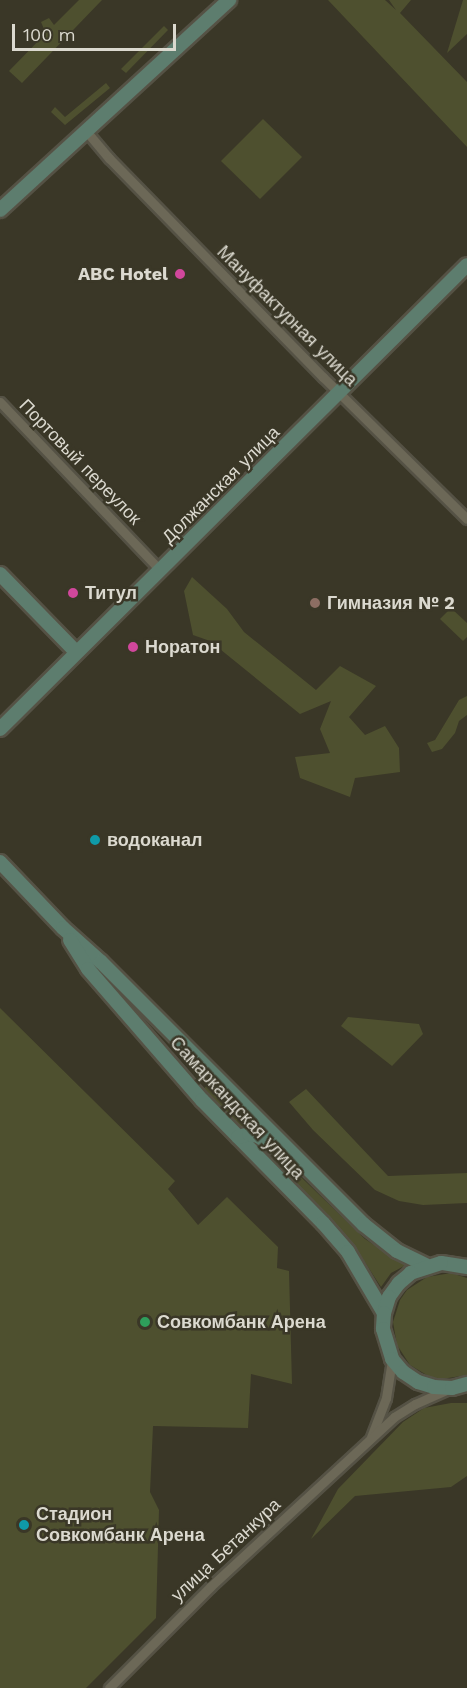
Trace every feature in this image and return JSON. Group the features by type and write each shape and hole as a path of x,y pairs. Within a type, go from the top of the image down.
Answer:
{"main road":[{"path":"0,210 229,0"},
{"name":"Должанская улица","path":"0,729 467,265"},
{"path":"0,574 76,652"},
{"name":"Самаркандская улица","path":"0,862 63,928 101,962 379,1239 426,1266"},
{"name":"Самаркандская улица","path":"63,928 95,977 202,1100 323,1223 348,1252 372,1289 384,1313"},
{"path":"238,1137 249,1134 258,1136 290,1159 303,1163"},
{"path":"462,1387 434,1388 417,1382 403,1372 392,1359 385,1344 384,1313 389,1297 399,1283 411,1273 426,1266 464,1264"}],"street":[{"name":"Мануфактурная улица","path":"87,132 109,158 339,393 467,519"},
{"name":"Портовый переулок","path":"0,402 160,570"},
{"name":"улица Бетанкура","path":"370,1439 386,1398 392,1359"},
{"name":"улица Бетанкура","path":"109,1688 210,1587 370,1439 408,1409 462,1387"}],"green space":[{"path":"79,0 102,0 22,83 9,71 49,30 44,29 41,22 49,18 54,25"},
{"path":"328,0 385,0 396,10 389,0 411,0 400,13 467,82 467,147"},
{"path":"463,0 467,0 467,34 447,53"},
{"path":"164,26 168,30 126,73 121,69"},
{"path":"106,83 110,88 65,125 51,112 55,107 65,117"},
{"path":"263,119 302,157 260,199 221,161"},
{"path":"192,577 227,609 244,632 316,690 340,666 376,686 349,717 365,735 385,726 399,748 400,772 355,778 350,797 300,778 295,757 330,753 320,729 331,701 300,714 210,641 193,635 184,591"},
{"path":"451,608 467,623 467,637 463,641 440,619"},
{"path":"467,696 467,715 459,721 455,733 442,749 432,752 427,743 435,740 459,700"},
{"name":"Совкомбанк Арена","path":"0,1008 175,1181 168,1189 198,1225 227,1197 278,1247 277,1268 289,1271 292,1384 251,1374 248,1428 153,1426 150,1492 159,1510 156,1618 86,1688 0,1688"},
{"path":"348,1017 419,1024 423,1034 392,1066 341,1026"},
{"path":"212,1081 256,1125 238,1128 202,1090"},
{"path":"306,1089 388,1176 467,1173 467,1203 423,1205 399,1201 375,1190 313,1130 289,1102"},
{"path":"263,1145 274,1151 365,1239 394,1258 408,1264 391,1273 381,1287 355,1247 258,1148"},
{"path":"451,1273 467,1278 467,1375 442,1379 430,1377 410,1365 397,1345 393,1322 400,1300 407,1290 427,1277"},
{"path":"451,1403 467,1403 467,1476 451,1487 355,1496 311,1539 338,1489 403,1422 424,1408"}],"place":[{"name":"ABC Hotel","path":"180,274"},
{"name":"Титул","path":"73,593"},
{"name":"Гимназия № 2","path":"315,603"},
{"name":"Норатон","path":"133,647"},
{"name":"водоканал","path":"95,840"},
{"name":"Совкомбанк Арена","path":"145,1322"},
{"name":"Стадион Совкомбанк Арена","path":"24,1525"}]}
